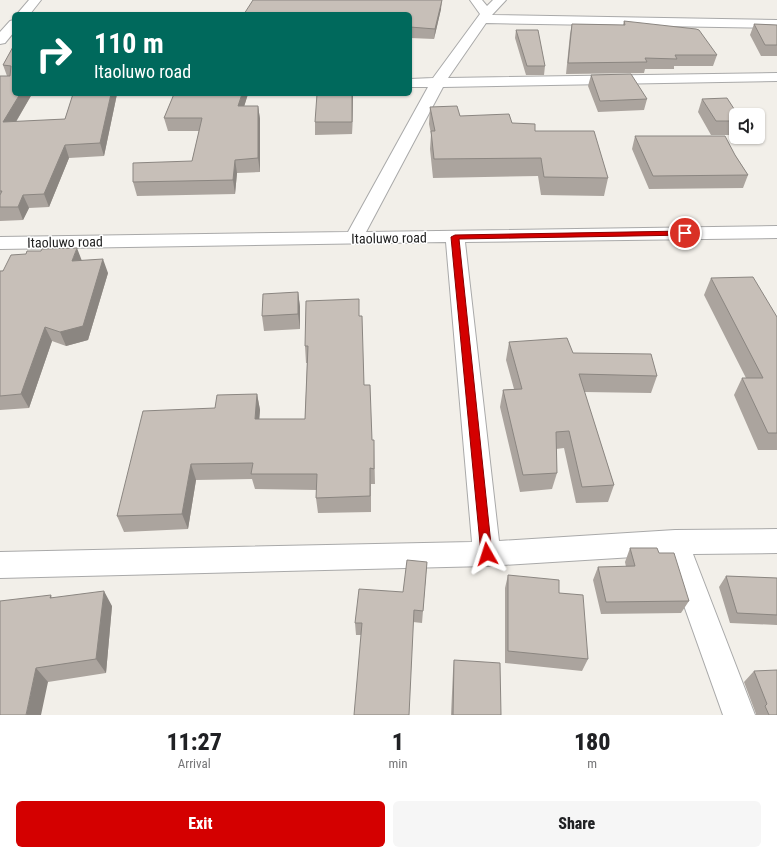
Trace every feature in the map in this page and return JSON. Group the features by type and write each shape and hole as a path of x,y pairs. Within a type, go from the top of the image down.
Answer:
{"street":[{"path":"25,12 35,0"},
{"path":"476,0 485,16"},
{"path":"354,238 438,82 485,16 500,0"},
{"path":"485,16 777,24"},
{"path":"0,40 12,26"},
{"path":"412,83 777,77"},
{"name":"Itaoluwo road","path":"0,243 777,232"},
{"path":"455,237 487,554"},
{"path":"0,565 487,554 675,542 777,541"},
{"path":"675,542 707,625 739,715"}],"building":[{"path":"253,0 442,0 435,29 412,27 412,12 245,12"},
{"path":"624,21 699,30 717,55 675,55 677,59 645,58 647,62 568,63 572,24 625,25"},
{"path":"754,24 777,25 777,45 765,45"},
{"path":"516,30 538,30 545,66 527,66"},
{"path":"12,49 12,96 19,96 3,122 65,119 72,96 111,96 100,143 65,145 44,194 23,195 18,207 0,207 0,195 2,191 0,191 0,76 10,76 11,66 3,65"},
{"path":"631,74 647,99 600,101 591,75"},
{"path":"173,96 241,96 238,106 258,106 258,158 235,160 233,180 133,182 133,163 192,161 202,118 164,118"},
{"path":"317,96 352,96 352,122 315,122"},
{"path":"727,98 733,108 729,108 729,121 716,121 702,99"},
{"path":"457,106 460,116 509,114 512,123 535,124 535,131 594,131 608,178 544,177 541,158 434,159 431,131 435,131 430,107"},
{"path":"635,136 725,136 748,175 653,176"},
{"path":"77,248 72,261 103,259 83,326 60,332 45,327 21,394 0,396 0,271 3,271 11,255 26,254 27,251 41,251 42,249"},
{"path":"753,277 777,317 777,433 768,433 742,378 763,378 711,278"},
{"path":"298,292 298,314 262,316 263,294"},
{"path":"359,299 359,316 362,316 364,385 370,385 372,440 374,440 374,469 370,468 370,496 316,498 317,474 251,474 253,463 191,464 182,514 117,516 143,411 215,408 217,395 257,394 255,419 305,419 308,346 305,346 306,301"},
{"path":"567,338 573,353 651,354 657,376 579,374 614,485 582,487 569,431 556,432 557,473 523,475 503,390 522,389 509,342"},
{"path":"630,548 657,548 659,553 674,553 689,601 606,602 598,567 635,566"},
{"path":"407,560 427,562 423,611 414,610 409,715 354,715 362,623 355,623 359,589 403,592"},
{"path":"508,575 559,580 559,593 583,595 588,659 508,651"},
{"path":"726,576 777,578 777,615 737,613"},
{"path":"104,591 96,659 36,668 26,715 0,715 0,601 51,595 50,598"},
{"path":"454,660 500,663 501,715 453,715"},
{"path":"777,670 777,715 769,715 765,706 767,704 754,671"}],"route":[{"path":"487,554 455,237 685,233"}]}
